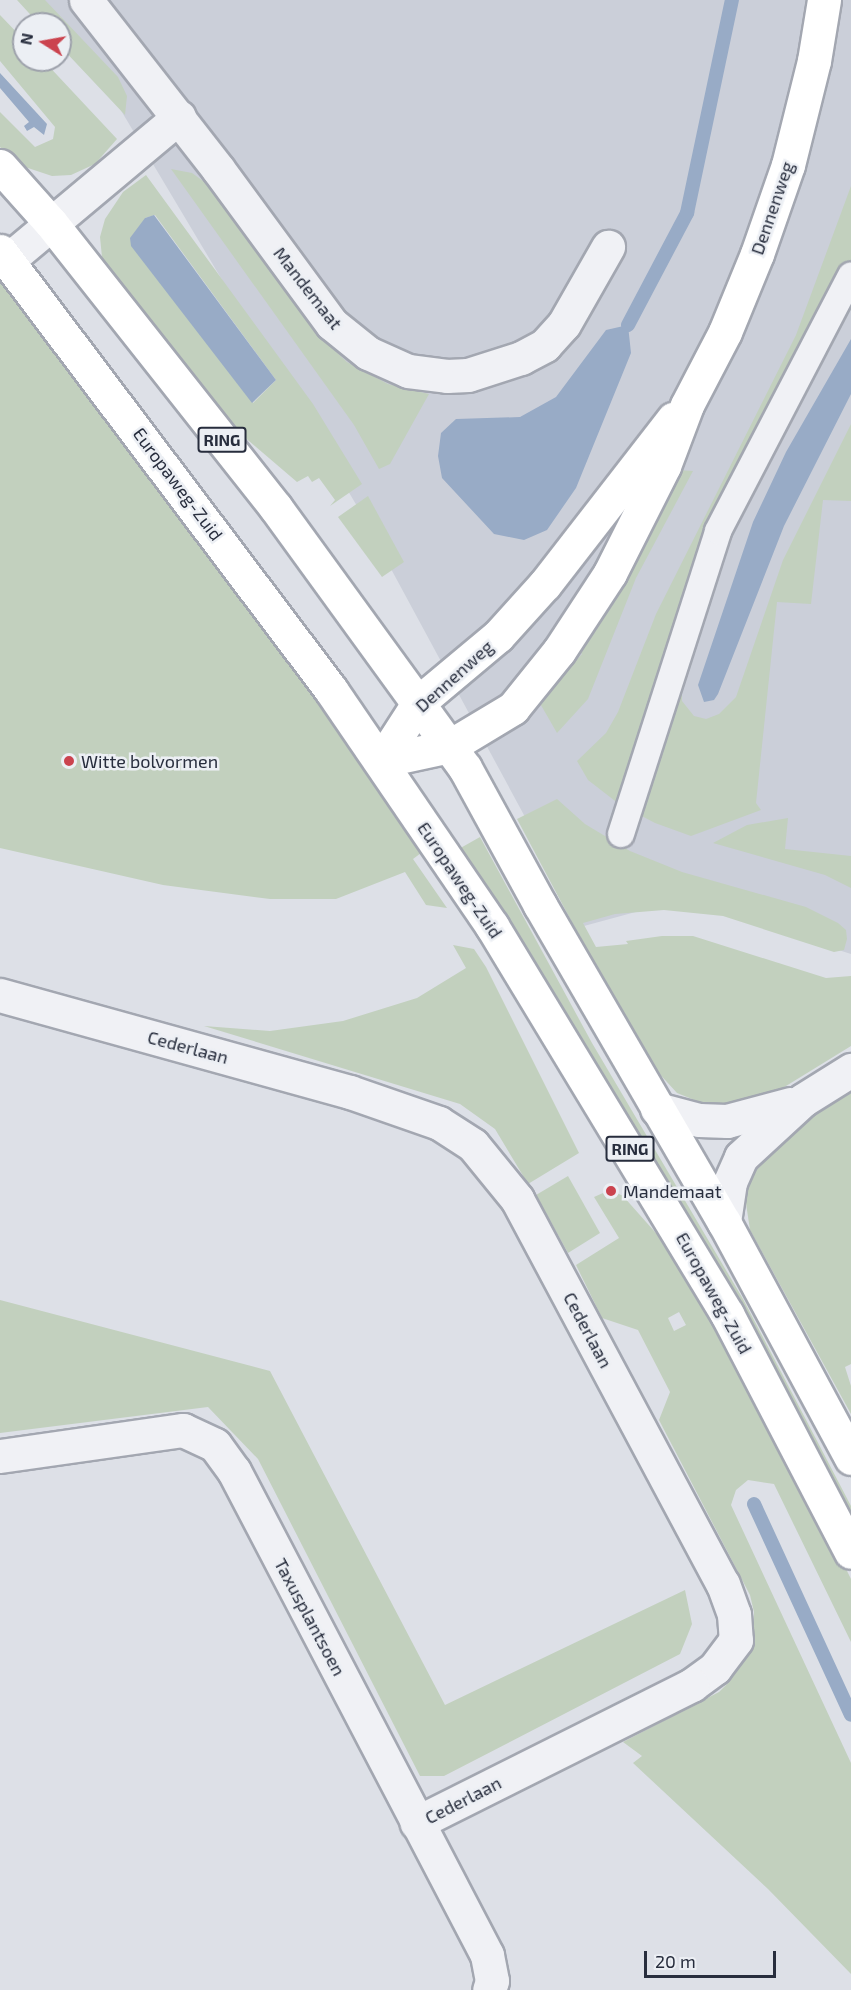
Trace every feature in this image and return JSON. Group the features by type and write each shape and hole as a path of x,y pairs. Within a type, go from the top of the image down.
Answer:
{"main road":[{"name":"Dennenweg","path":"381,761 450,746 513,708 584,617 635,529 687,405 725,332 775,204 806,95 824,0"},
{"name":"RING","path":"0,166 51,223 276,508 450,746 724,1222 851,1458"},
{"name":"Europaweg-Zuid","path":"4,256 222,542 381,761 492,926 674,1222 750,1356 851,1552"},
{"name":"Dennenweg","path":"381,761 419,702 514,619 606,507 660,432 687,405"}],"street":[{"name":"Mandemaat","path":"86,0 179,117 332,324 368,353 408,370 468,375 545,345 579,302 608,247"},
{"path":"4,256 51,223 179,117"},
{"name":"Cederlaan","path":"0,995 350,1092 439,1123 473,1145 517,1199 723,1584 734,1614 736,1640 716,1668 692,1685 417,1822"},
{"path":"724,1222 730,1182 741,1157 803,1100 851,1070"},
{"path":"657,1109 699,1120 727,1121 803,1100"},
{"name":"Taxusplantsoen","path":"0,1456 183,1430 215,1445 234,1471 487,1955 492,1981 489,1990"}],"lane":[{"path":"621,834 718,531 851,276"}],"shaded area":[{"path":"27,0 851,0 851,954 717,911 654,907 584,926 357,506 107,87 72,40 72,12 44,12"}],"green space":[{"path":"17,0 45,0 56,12 28,12"},
{"path":"0,15 12,28 12,72 54,72 117,139 95,164 71,175 52,176 22,166 0,147 0,112 35,147 53,139 55,127 0,61"},
{"path":"72,28 118,77 127,96 125,115 72,59"},
{"path":"171,169 192,173 210,186 314,331 347,362 388,384 429,394 390,464 379,469 354,425"},
{"path":"146,175 313,404 362,484 330,506 335,500 319,478 312,482 308,476 297,482 215,412 113,278 102,257 100,237 105,219 123,192","holes":["155,215 276,380 253,403 145,218"]},
{"path":"851,186 851,309 733,529 682,685 682,701 694,716 706,719 719,714 736,697 783,560 851,424 851,501 823,500 811,604 777,602 756,803 761,810 691,836 655,823 619,804 588,780 577,761 606,733 618,712 656,614 796,335"},
{"path":"0,277 178,491 425,850 413,859 447,908 426,905 405,872 336,899 270,899 163,885 0,848"},
{"path":"677,470 693,471 636,578 588,699 557,733 538,700 582,654 578,651"},
{"path":"368,496 404,562 382,577 338,517"},
{"path":"557,799 585,824 630,851 682,872 806,907 838,923 846,930 847,939 844,950 834,952 723,916 664,910 615,914 583,923 596,947 628,944 626,941 662,936 693,936 826,978 851,976 851,1046 755,1105 722,1111 677,1093 656,1070 599,973 517,819"},
{"path":"788,818 785,849 851,856 851,888 825,875 713,843 747,825"},
{"path":"480,837 592,1043 743,1299 851,1506 851,1529 457,850"},
{"path":"453,945 474,949 486,967 579,1153 528,1184 495,1129 460,1104 204,1026 270,1031 343,1021 417,998 466,968"},
{"path":"851,1093 851,1364 845,1367 851,1386 851,1414 750,1230 745,1197 757,1160 791,1129"},
{"path":"568,1176 600,1233 568,1253 536,1195"},
{"path":"603,1193 607,1199 617,1193 623,1196 686,1267 778,1433 851,1579 851,1642 774,1484 748,1480 736,1490 731,1505 851,1763 851,1974 768,1889 633,1763 642,1756 623,1742 719,1692 730,1681 753,1646 754,1612 750,1595 659,1420 670,1392 638,1330 602,1318 576,1265 619,1238 594,1197","holes":["679,1312 686,1325 674,1331 668,1318"]},
{"path":"0,1300 270,1371 445,1705 685,1590 692,1624 680,1654 444,1776 420,1776 258,1459 208,1407 0,1433"}],"water":[{"path":"0,73 47,124 44,135 34,127 27,131 24,126 29,122 0,88"},
{"path":"154,215 276,380 252,403 131,246 130,238 145,218"},
{"path":"628,325 631,353 576,488 547,530 524,540 494,534 442,478 438,456 441,433 456,419 520,417 556,397 606,330"},
{"path":"851,339 851,394 784,526 718,694 714,700 704,702 698,685 753,522 786,452"}],"waterway":[{"path":"628,325 687,213 732,0"},
{"path":"754,1504 851,1715"}],"place":[{"name":"Witte bolvormen","path":"69,761"},
{"name":"Mandemaat","path":"611,1191"}]}
